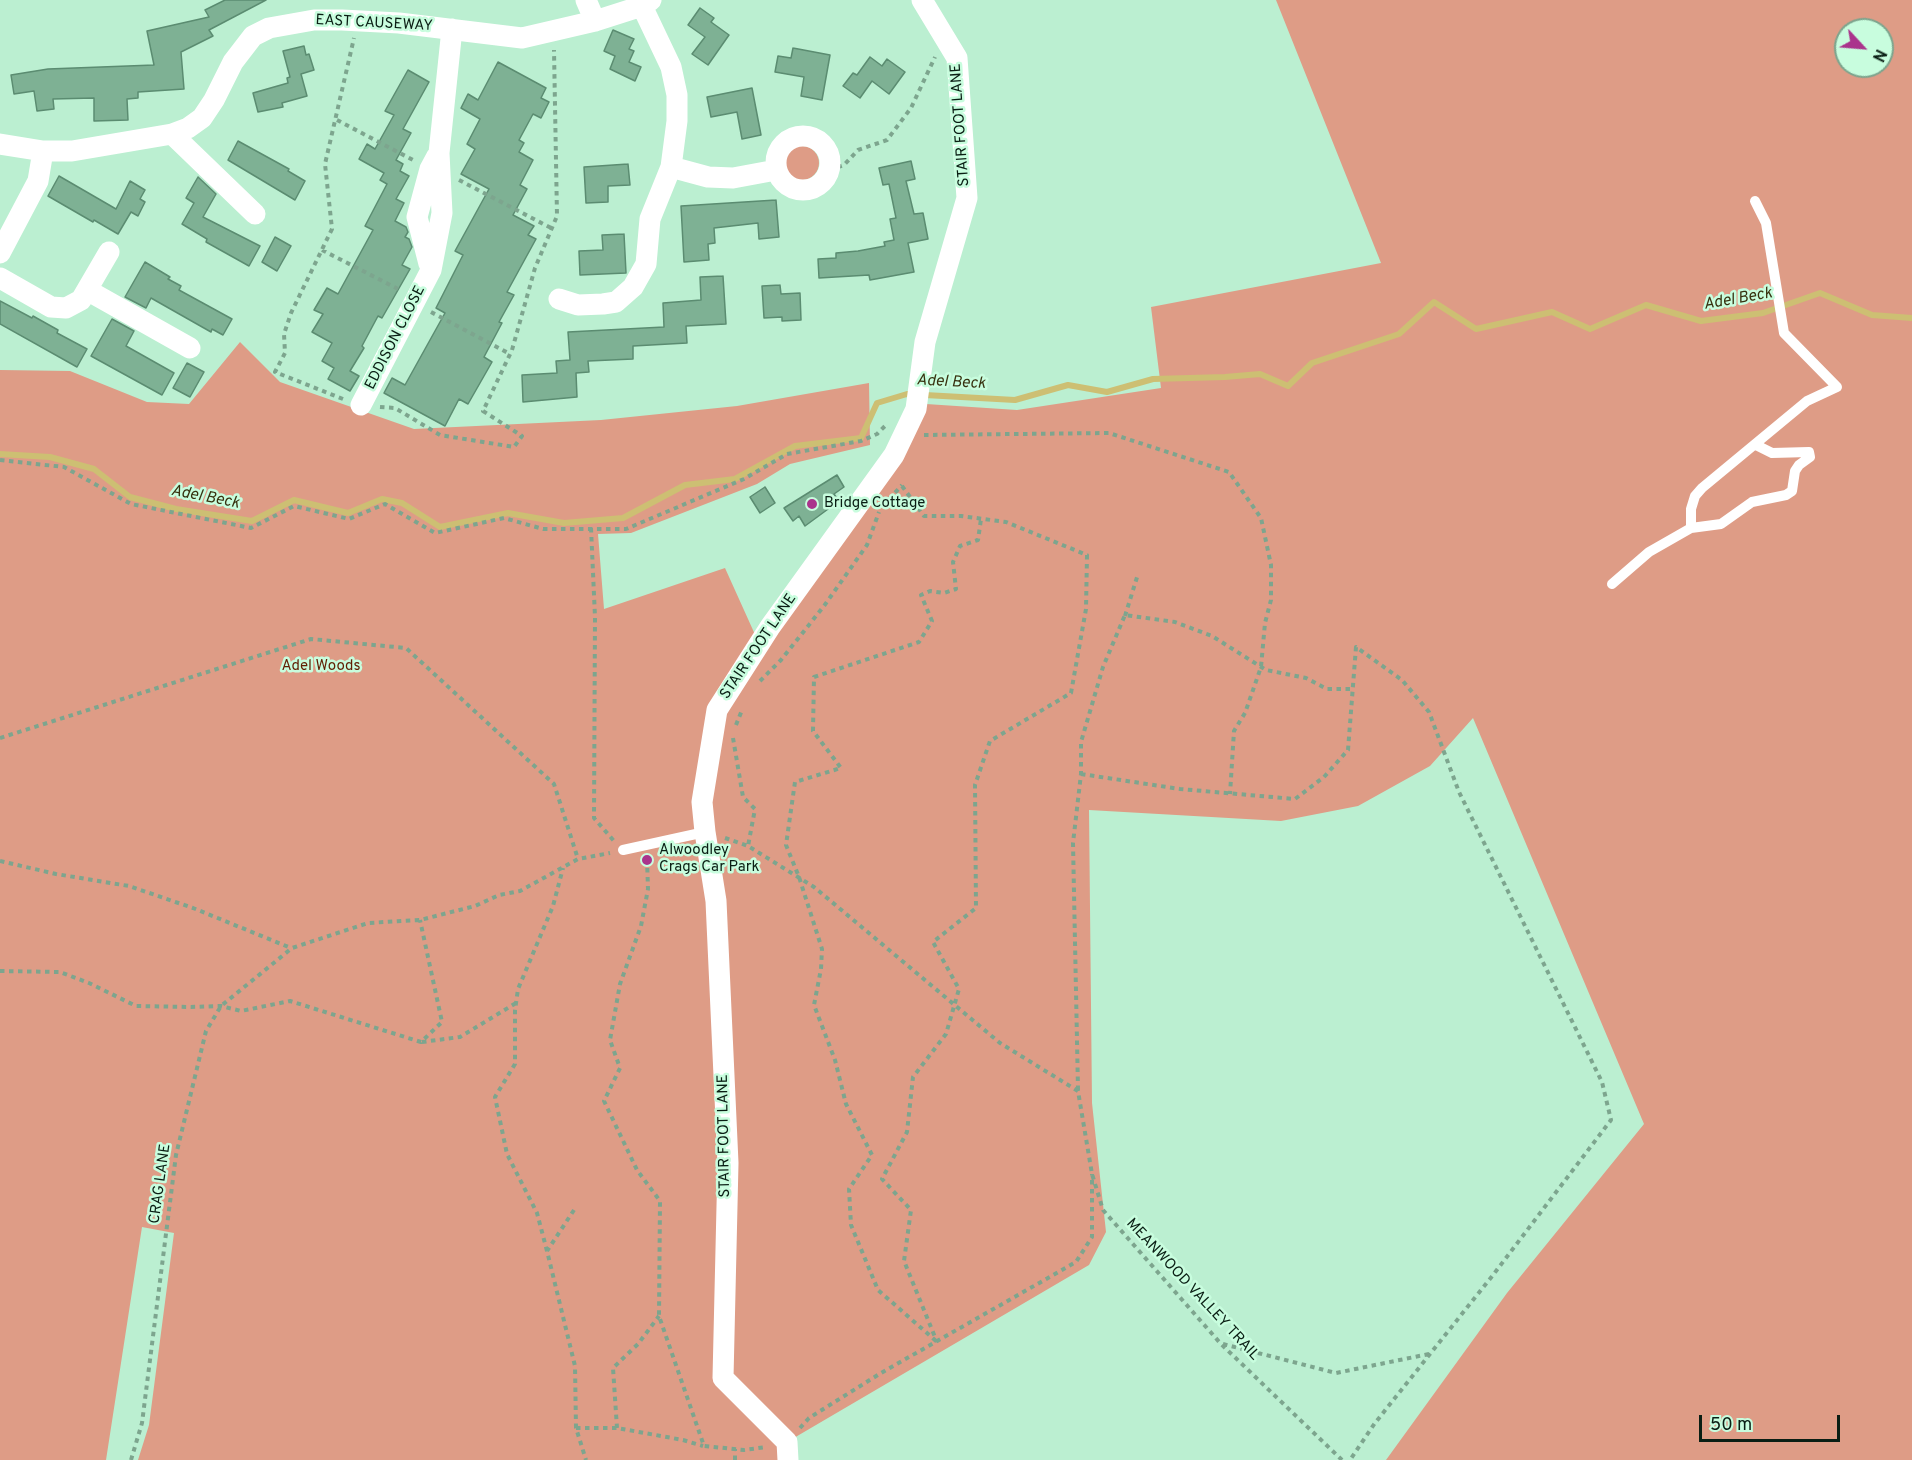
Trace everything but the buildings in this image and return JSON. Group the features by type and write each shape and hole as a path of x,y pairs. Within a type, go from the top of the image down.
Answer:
{"street":[{"path":"586,0 594,21"},
{"name":"STAIR FOOT LANE","path":"787,1451 723,1378 728,1163 716,901 702,802 717,710 770,627 894,455 913,418 925,342 967,198 957,58 922,0"},
{"path":"558,299 578,305 616,302 633,287 646,264 650,219 671,167 677,121 675,86 671,67 646,3"},
{"name":"EAST CAUSEWAY","path":"0,144 43,151 72,152 172,134 188,128 201,118 214,100 233,62 253,36 270,28 314,20 358,21 399,23 522,38 594,21 646,3"},
{"name":"EDDISON CLOSE","path":"361,405 431,270 442,213 436,164 452,29"},
{"path":"172,134 255,214"},
{"path":"798,137 816,140 828,153 829,170 819,185 802,191 786,184 776,170 778,152 783,145 798,137"},
{"path":"0,253 38,181 43,151"},
{"path":"671,167 708,177 733,178 776,170"},
{"path":"0,278 51,307 66,308 81,300 109,252"},
{"path":"87,290 190,348"}],"lane":[{"path":"1691,528 1691,509 1695,496 1807,401 1837,387 1784,333 1766,223 1755,201"},
{"path":"1612,584 1649,552 1691,528 1721,524 1752,502 1786,495 1792,491 1795,471 1810,457 1809,452 1772,453 1756,445"},
{"path":"623,850 705,832"}],"path":[{"path":"358,21 325,164 332,229 291,313 284,334 285,353 275,372 361,405 395,408 440,435 514,447 522,436 483,411 510,354 535,268 557,216 554,32"},
{"path":"829,170 844,165 858,150 887,140 911,108 945,38"},
{"path":"337,120 436,164 553,229"},
{"path":"322,250 510,354"},
{"path":"0,460 64,467 131,504 251,528 294,506 349,519 385,504 435,534 504,518 543,529 626,529 744,479 787,454 861,441 877,434 890,422 913,418 926,435 1109,433 1229,472 1261,518 1271,565 1271,600 1265,623 1261,667 1245,713 1234,731 1230,794"},
{"path":"894,455 902,486 924,516 961,516 1006,522 1088,555 1086,609 1071,693 990,741 975,785 975,908 933,942 959,989 946,1034 913,1077 907,1132 882,1179 911,1210 904,1261 937,1342"},
{"path":"756,685 781,660 824,606 867,545 879,511 902,486"},
{"path":"937,1342 878,1290 851,1225 849,1189 872,1155 846,1104 835,1060 814,1005 822,969 822,949 799,877 786,845 795,782 841,768 813,731 814,677 919,642 932,621 921,595 930,591 944,593 956,589 953,562 960,546 978,540 981,519"},
{"path":"591,528 595,617 594,818 623,850"},
{"path":"576,1428 617,1428 704,1446 787,1451 809,1418 881,1373 1076,1262 1092,1237 1092,1174 1078,1091 1073,843 1081,774 1081,742 1103,667 1123,619 1138,574"},
{"path":"1123,619 1125,615 1175,622 1212,636 1266,670 1306,678 1327,689 1353,689"},
{"path":"0,738 310,639 405,648 554,784 578,859"},
{"path":"1081,774 1180,789 1295,799 1324,777 1348,750 1356,646 1402,680 1429,712 1459,792 1602,1082 1611,1120 1376,1423 1350,1460"},
{"path":"744,704 733,734 743,797 755,809 748,846"},
{"path":"705,832 748,846 814,887 1000,1043 1078,1091"},
{"path":"647,846 648,889 641,926 620,984 610,1040 620,1068 604,1101 637,1170 660,1201 659,1316 704,1446"},
{"path":"0,861 56,874 129,886 292,948 368,923 420,920 476,906 500,895 520,891 578,859 623,850"},
{"path":"563,868 554,906 518,989 515,1064 495,1097 507,1154 537,1213 547,1251 575,1365 576,1428 586,1460"},
{"path":"420,920 442,1022 421,1042"},
{"name":"CRAG LANE","path":"131,1460 142,1423 176,1155 206,1031 221,1006 292,948"},
{"path":"0,971 60,972 89,983 136,1006 221,1006 241,1011 290,1001 421,1042 460,1037 516,1003"},
{"name":"MEANWOOD VALLEY TRAIL","path":"1092,1174 1103,1210 1221,1344 1342,1460"},
{"path":"547,1251 574,1210"},
{"path":"617,1428 613,1368 638,1344 659,1316"},
{"path":"1221,1344 1336,1373 1430,1354"},
{"path":"735,1449 735,1460"}],"green space":[{"name":"Adel Woods","path":"1276,0 1912,0 1912,1460 1386,1460 1507,1293 1644,1124 1473,718 1430,766 1358,806 1281,821 1089,810 1092,1103 1106,1232 1089,1265 787,1442 788,1460 138,1460 149,1425 174,1233 142,1227 106,1460 0,1460 0,370 70,371 147,402 189,404 240,342 280,382 414,429 601,420 737,406 869,383 870,445 790,464 757,484 631,533 598,534 604,609 725,568 762,650 926,404 1017,410 1161,388 1151,307 1381,263"},
{"path":"802,146 814,151 819,163 814,175 802,180 790,175 785,163 790,151"}],"waterway":[{"name":"Adel Beck","path":"0,454 50,457 94,469 130,497 176,509 252,521 294,500 348,513 382,499 402,503 440,527 508,513 564,523 623,518 685,485 735,479 795,446 861,438 877,403 907,394 1015,400 1068,385 1107,392 1153,379 1260,374 1288,386 1312,363 1399,334 1434,302 1476,329 1552,312 1590,329 1646,305 1701,321 1763,313 1820,293 1872,315 1912,318"}],"place":[{"name":"Bridge Cottage","path":"812,504"},
{"name":"Alwoodley Crags Car Park","path":"647,860"}]}
